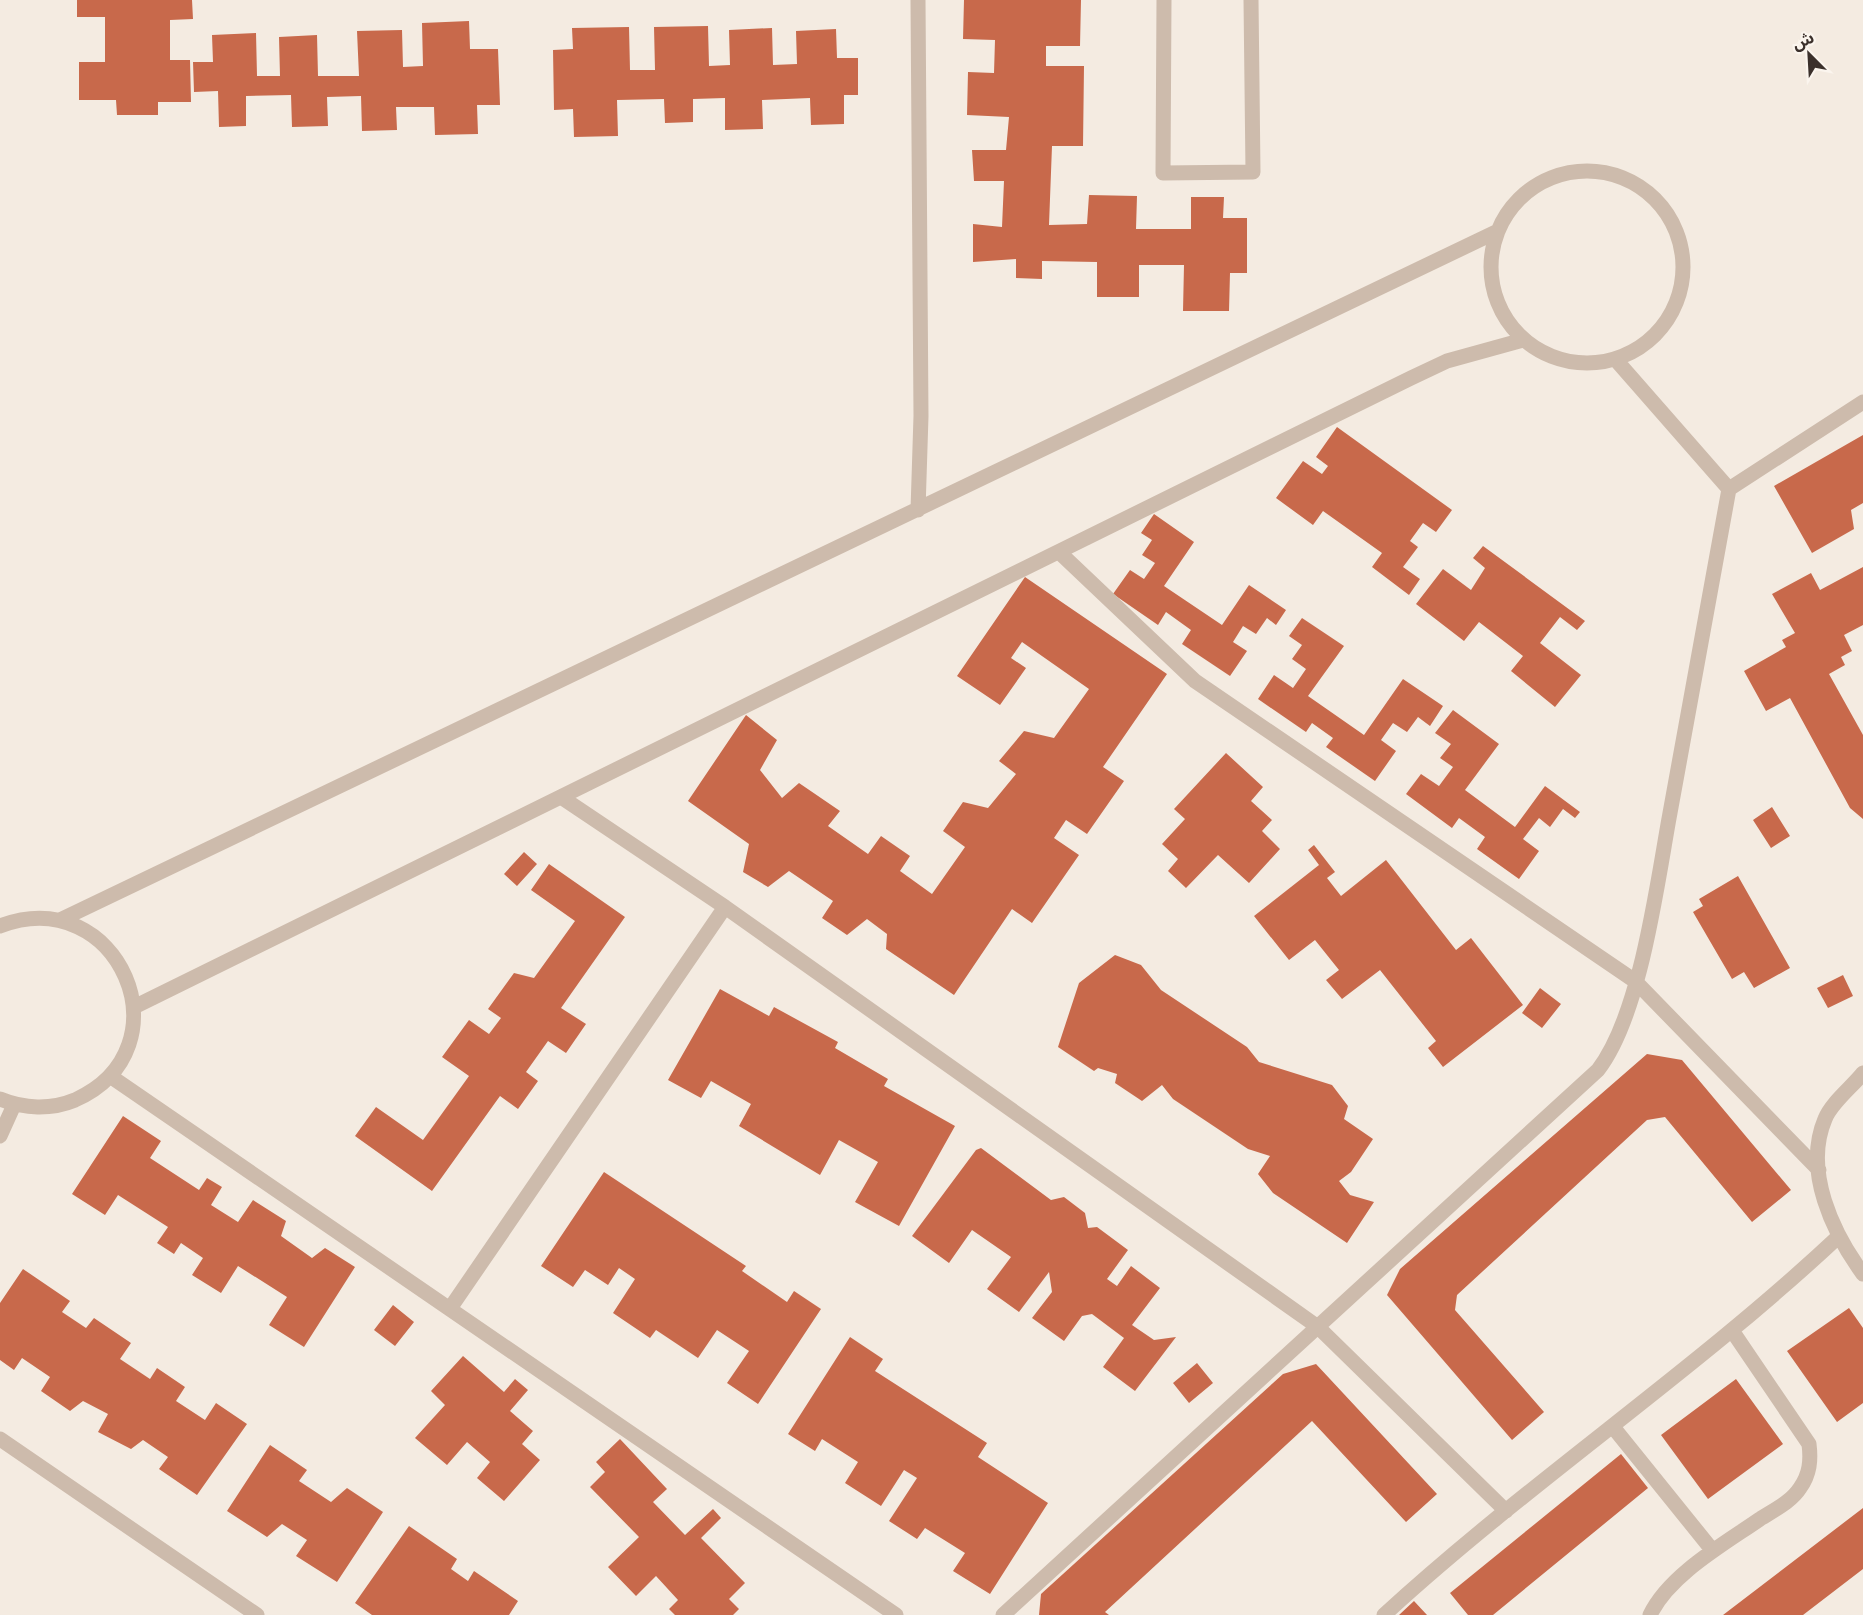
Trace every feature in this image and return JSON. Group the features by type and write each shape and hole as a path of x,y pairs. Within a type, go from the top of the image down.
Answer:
{"street":[{"path":"918,0 921,416 918,510"},
{"path":"1164,0 1163,173 1253,172 1251,0"},
{"path":"1579,171 1614,174 1646,190 1669,216 1682,248 1682,283 1670,316 1647,343 1616,360 1583,364 1551,357 1523,340 1499,308 1490,269 1498,231 1517,201 1545,180 1579,171"},
{"path":"60,920 1498,231"},
{"path":"134,1007 1447,361 1523,340"},
{"path":"1616,360 1729,489"},
{"path":"1003,1615 1598,1070 1607,1058 1620,1030 1648,928 1729,489 1863,402"},
{"path":"1059,552 1195,681 1635,981 1819,1170"},
{"path":"561,797 724,907 1318,1327 1506,1511"},
{"path":"451,1307 724,907"},
{"path":"0,926 30,918 60,920 88,932 112,951 128,977 134,1007 131,1037 123,1058 110,1076 90,1093 66,1104 40,1108 7,1102 0,1136"},
{"path":"1863,1073 1825,1118 1817,1154 1823,1194 1838,1237 1863,1274"},
{"path":"110,1076 451,1307 896,1615"},
{"path":"1384,1615 1506,1511 1733,1332 1838,1237"},
{"path":"1650,1615 1657,1599 1713,1551 1787,1501 1801,1488 1811,1464 1809,1444 1733,1332"},
{"path":"1613,1427 1713,1551"},
{"path":"0,1439 257,1615"}],"building":[{"path":"77,0 192,0 193,19 170,20 170,60 190,60 191,102 158,102 158,115 117,115 116,100 79,100 79,62 105,62 105,17 77,17"},
{"path":"964,0 1081,0 1080,46 1046,46 1046,66 1084,66 1083,146 1052,146 1049,225 1087,224 1089,195 1137,196 1136,229 1191,229 1191,197 1224,197 1223,218 1247,218 1247,273 1230,273 1229,311 1183,311 1184,265 1139,265 1139,297 1097,297 1097,262 1042,261 1042,279 1016,278 1016,259 973,262 973,224 1002,227 1004,181 974,181 972,150 1006,150 1009,117 967,115 968,72 994,73 995,40 963,39"},
{"path":"469,21 470,49 498,49 500,105 477,105 478,134 435,135 434,107 396,107 397,130 362,131 361,96 327,97 328,126 292,127 291,95 246,96 246,126 219,127 218,91 194,92 193,62 213,62 212,35 256,33 257,76 280,76 279,37 317,35 318,76 359,76 357,31 402,30 403,67 423,66 422,23"},
{"path":"708,26 709,66 730,65 729,30 772,28 773,65 797,64 796,31 836,29 837,58 858,58 858,95 844,95 844,124 811,125 810,98 762,100 763,129 725,130 725,98 693,99 693,122 665,123 664,99 617,100 618,136 574,137 573,109 554,110 553,50 573,49 572,28 629,27 630,70 655,70 654,27"},
{"path":"1337,427 1452,510 1436,532 1423,523 1410,541 1418,547 1403,567 1420,579 1409,595 1372,567 1382,553 1323,511 1313,525 1276,498 1303,461 1322,474 1328,466 1316,457"},
{"path":"1863,435 1863,503 1851,510 1854,529 1812,553 1774,486"},
{"path":"1154,514 1194,542 1164,586 1222,625 1249,585 1286,610 1276,625 1267,618 1256,634 1243,626 1233,642 1247,651 1230,676 1182,644 1191,630 1166,612 1158,625 1113,594 1130,570 1144,579 1155,563 1142,555 1152,540 1141,533"},
{"path":"1483,546 1585,621 1577,630 1560,617 1540,643 1581,675 1555,707 1511,671 1523,656 1479,622 1464,641 1416,604 1443,569 1471,590 1485,568 1473,558"},
{"path":"1863,567 1863,625 1844,635 1852,651 1841,657 1845,665 1829,674 1863,735 1863,819 1850,808 1790,698 1766,711 1744,671 1786,647 1782,640 1795,633 1772,594 1811,573 1820,590"},
{"path":"1025,577 1167,674 1103,767 1124,781 1087,834 1066,820 1054,838 1079,855 1032,923 1012,909 954,995 886,949 887,934 867,919 847,935 822,918 833,901 789,871 768,887 743,872 749,844 688,801 746,715 777,740 760,770 782,798 799,783 840,811 828,826 868,854 881,836 910,856 900,871 932,894 965,847 943,831 963,802 988,808 1016,774 999,761 1024,731 1054,738 1089,689 1022,642 1011,658 1026,668 1000,705 957,676"},
{"path":"1302,618 1344,646 1308,696 1364,735 1403,679 1443,706 1430,726 1418,717 1407,732 1393,723 1381,740 1396,751 1375,781 1326,747 1333,738 1312,723 1306,732 1258,699 1274,675 1293,688 1306,669 1292,659 1302,645 1289,636"},
{"path":"1453,710 1499,744 1465,790 1515,827 1545,786 1580,812 1575,818 1563,809 1550,827 1539,818 1523,839 1539,851 1519,879 1477,849 1485,837 1459,818 1452,828 1406,794 1421,774 1439,786 1453,767 1440,758 1451,744 1435,733"},
{"path":"1226,753 1263,787 1251,801 1272,820 1262,831 1280,849 1249,883 1218,855 1186,888 1168,871 1178,859 1162,844 1185,819 1174,809"},
{"path":"1772,807 1790,836 1771,848 1753,820"},
{"path":"1314,845 1335,872 1327,878 1341,896 1386,860 1456,950 1471,938 1523,1005 1443,1067 1428,1048 1436,1041 1380,970 1342,999 1326,980 1339,970 1315,940 1289,960 1254,916 1319,865 1308,850"},
{"path":"524,852 537,864 517,886 504,874"},
{"path":"549,864 625,917 561,1008 586,1024 566,1053 548,1041 526,1072 538,1081 518,1109 500,1096 432,1191 355,1136 376,1107 423,1140 469,1076 442,1057 469,1020 489,1034 501,1018 488,1009 514,973 534,978 575,921 531,890"},
{"path":"1738,876 1790,968 1754,988 1744,972 1732,979 1693,912 1703,906 1699,899"},
{"path":"1115,955 1141,965 1161,990 1247,1047 1259,1062 1332,1085 1348,1106 1344,1119 1373,1139 1351,1172 1339,1181 1350,1195 1374,1202 1347,1243 1273,1193 1258,1174 1270,1156 1248,1149 1173,1099 1162,1085 1142,1101 1115,1083 1117,1074 1098,1068 1094,1071 1058,1047 1079,983"},
{"path":"1843,975 1853,996 1828,1008 1817,988"},
{"path":"1540,988 1561,1004 1542,1028 1522,1013"},
{"path":"720,989 769,1016 774,1007 838,1042 835,1048 888,1079 884,1086 955,1126 899,1226 855,1202 878,1162 839,1140 820,1175 739,1126 751,1104 711,1081 701,1098 668,1080"},
{"path":"1647,1054 1682,1060 1791,1190 1752,1222 1665,1117 1647,1120 1457,1295 1455,1310 1544,1412 1512,1440 1387,1295 1400,1269"},
{"path":"123,1116 161,1141 150,1158 199,1190 207,1178 222,1187 211,1205 238,1222 253,1200 286,1221 281,1236 312,1258 325,1248 355,1267 304,1347 269,1325 287,1297 238,1266 221,1293 192,1275 203,1258 181,1243 174,1254 157,1243 168,1227 118,1195 105,1215 72,1194"},
{"path":"981,1148 1051,1200 1064,1197 1085,1213 1088,1228 1097,1227 1128,1250 1107,1279 1117,1286 1131,1266 1160,1288 1132,1325 1154,1340 1176,1337 1135,1391 1103,1367 1124,1338 1092,1314 1082,1316 1064,1341 1032,1318 1052,1292 1049,1272 1019,1312 987,1289 1011,1257 972,1230 949,1263 912,1236 976,1150"},
{"path":"604,1172 746,1266 742,1271 787,1302 794,1291 821,1309 758,1404 727,1383 749,1351 717,1330 698,1358 656,1330 650,1338 613,1313 635,1279 619,1268 608,1285 585,1270 573,1287 541,1266"},
{"path":"23,1269 70,1301 62,1312 86,1328 94,1318 131,1343 120,1359 150,1379 157,1368 185,1387 176,1401 205,1420 216,1403 247,1424 197,1495 159,1469 168,1457 143,1440 131,1449 98,1432 108,1414 83,1401 70,1411 41,1391 50,1377 22,1358 14,1370 0,1360 0,1303"},
{"path":"393,1305 414,1322 395,1346 374,1330"},
{"path":"1849,1308 1863,1328 1863,1403 1837,1422 1787,1351"},
{"path":"850,1337 883,1359 875,1371 987,1443 978,1457 1048,1503 990,1594 953,1571 965,1553 925,1528 917,1539 889,1521 917,1478 904,1470 881,1506 845,1483 858,1462 822,1439 815,1451 788,1434"},
{"path":"463,1356 504,1392 515,1379 528,1390 510,1411 533,1431 522,1444 540,1460 504,1501 477,1478 490,1462 467,1442 447,1465 415,1438 445,1405 431,1391"},
{"path":"1197,1363 1213,1383 1189,1403 1173,1383"},
{"path":"1316,1364 1437,1494 1406,1522 1312,1421 1105,1612 1109,1615 1039,1615 1041,1594 1283,1374"},
{"path":"1736,1379 1783,1444 1708,1499 1661,1435"},
{"path":"620,1439 667,1489 653,1502 685,1535 713,1509 721,1518 701,1538 745,1583 729,1599 739,1609 733,1615 675,1615 669,1609 678,1600 656,1576 636,1596 608,1567 639,1537 590,1487 605,1472 596,1462"},
{"path":"270,1445 307,1470 299,1481 331,1502 347,1488 383,1512 337,1582 296,1556 307,1540 282,1524 267,1537 227,1511"},
{"path":"1621,1454 1648,1488 1493,1615 1468,1615 1450,1593"},
{"path":"1863,1508 1863,1569 1803,1615 1723,1615"},
{"path":"409,1526 457,1559 451,1569 468,1581 474,1571 518,1601 509,1615 372,1615 355,1603"},
{"path":"1414,1601 1427,1615 1399,1615"}]}
